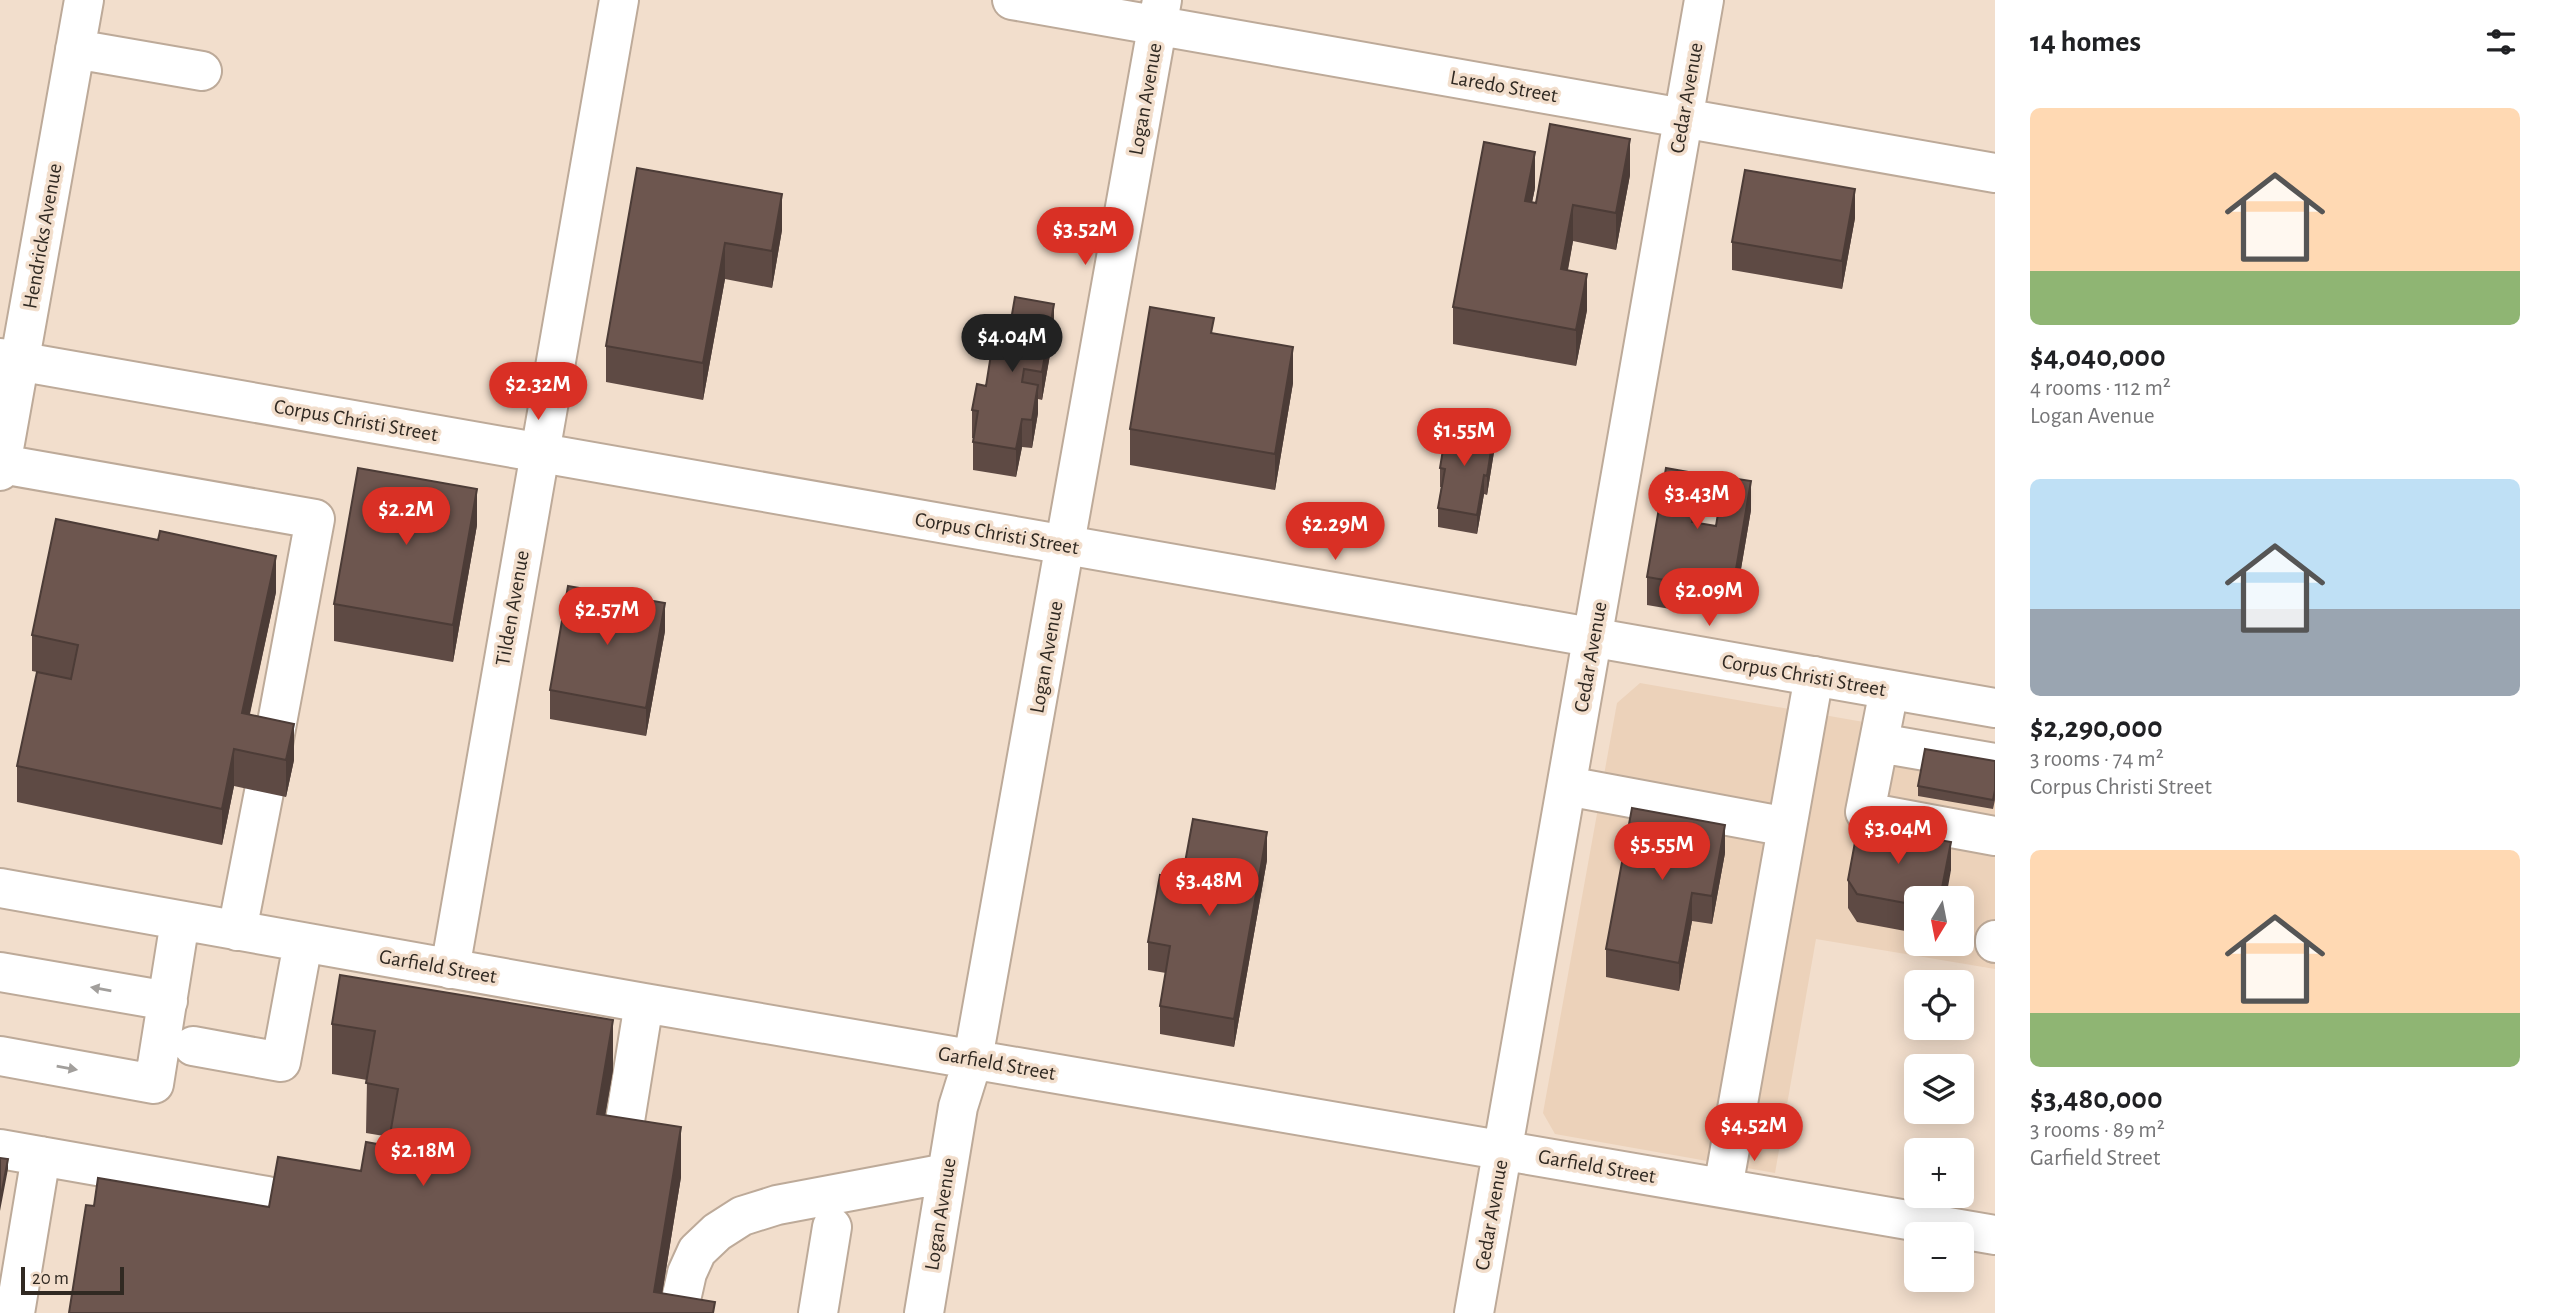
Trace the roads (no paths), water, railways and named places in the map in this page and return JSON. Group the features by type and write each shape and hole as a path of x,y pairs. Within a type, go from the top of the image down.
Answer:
{"street":[{"name":"Hendricks Avenue","path":"1,468 10,359 84,0"},
{"name":"Tilden Avenue","path":"450,969 619,0"},
{"name":"Laredo Street","path":"1012,0 1160,13 1682,117 1995,173"},
{"name":"Cedar Avenue","path":"1475,1313 1704,0"},
{"name":"Logan Avenue","path":"924,1313 958,1107 973,1059 1160,13"},
{"path":"75,49 202,71"},
{"name":"Corpus Christi Street","path":"10,359 1984,706"},
{"path":"1,468 315,519 271,755"},
{"path":"1723,1188 1814,677"},
{"path":"1888,690 1866,812 1995,836"},
{"path":"1879,743 1979,761 1984,706"},
{"path":"1567,786 1787,827"},
{"path":"237,931 264,792"},
{"name":"Garfield Street","path":"0,888 645,1003 1995,1235"},
{"path":"0,1056 154,1084 180,921"},
{"path":"193,1046 281,1062 303,943"},
{"path":"0,972 168,1001"},
{"path":"620,1152 645,1003"},
{"path":"0,1149 267,1196"},
{"path":"15,1313 41,1156"},
{"path":"678,1313 687,1272 697,1251 717,1231 742,1216 777,1205 947,1172"},
{"path":"818,1313 832,1227"}]}
